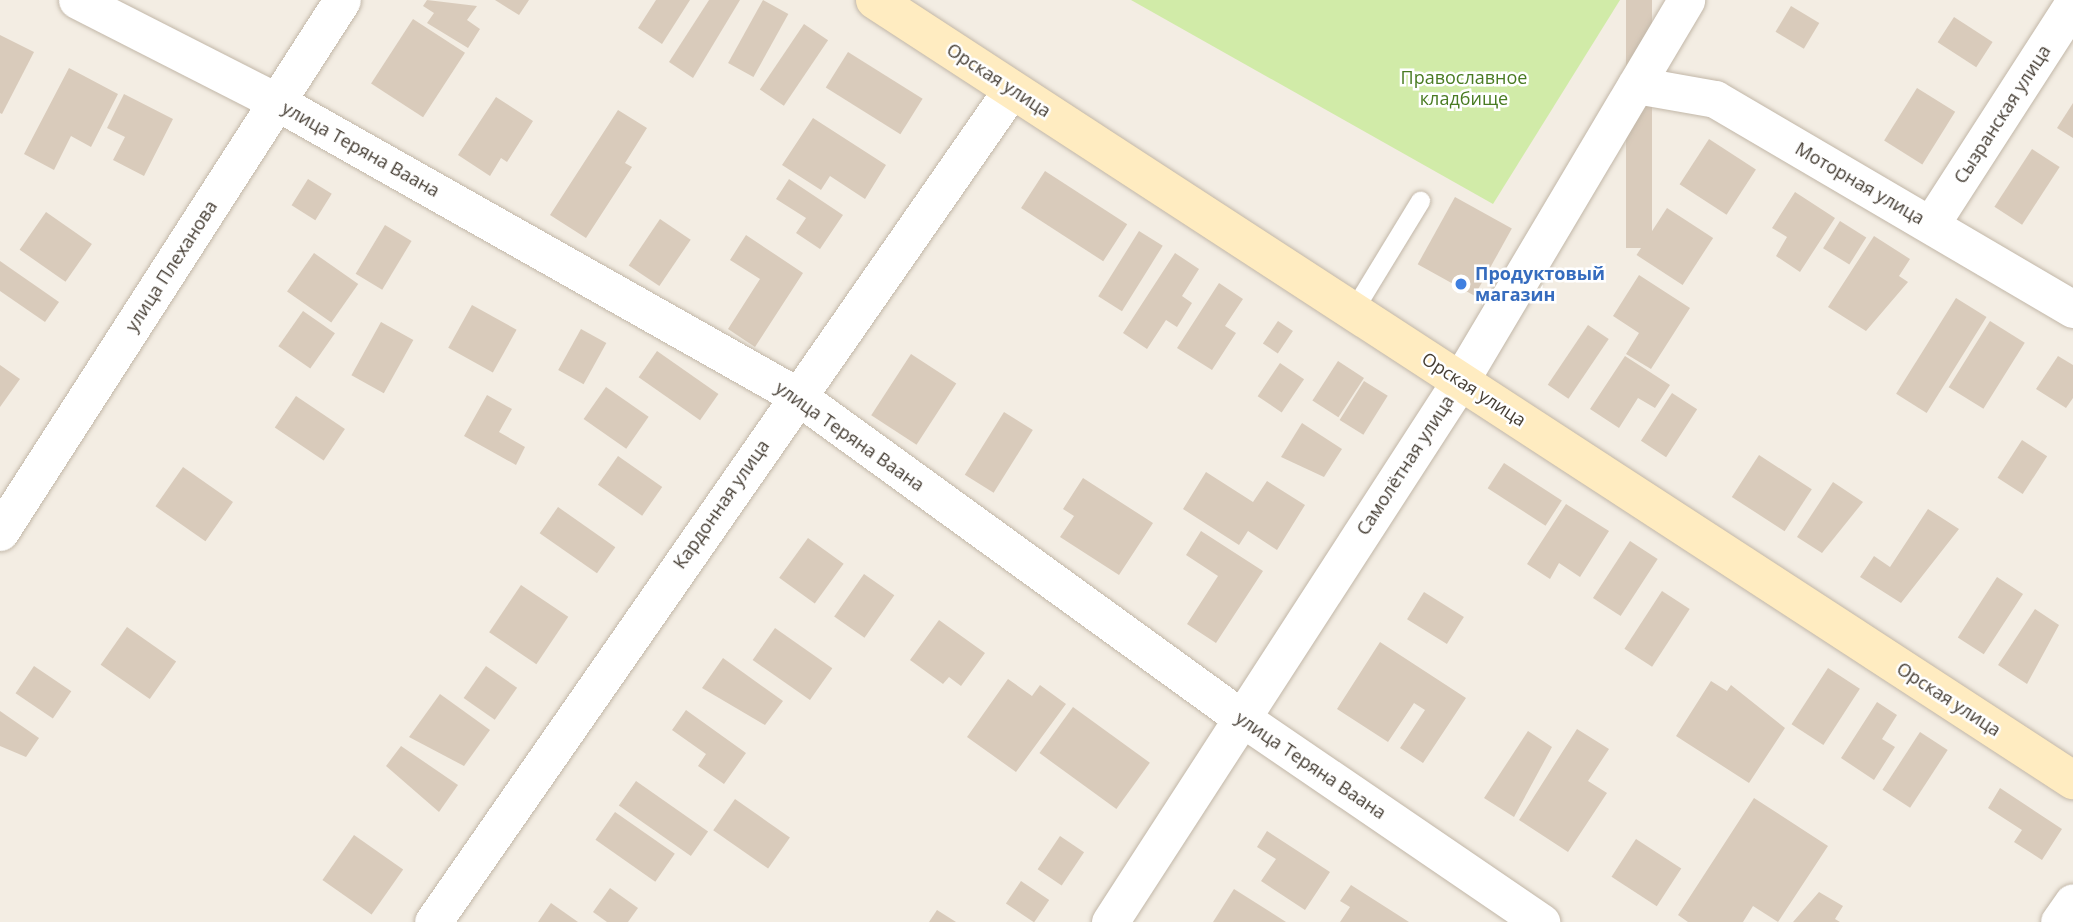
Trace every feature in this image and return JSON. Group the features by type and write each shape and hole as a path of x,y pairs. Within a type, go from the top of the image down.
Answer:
{"main road":[{"name":"Орская улица","path":"875,0 1354,309 1460,381 2073,780"}],"street":[{"name":"улица Теряна Ваана","path":"77,0 277,102 796,395 1239,716 1541,922"},
{"name":"улица Плеханова","path":"0,533 342,0"},
{"name":"Самолётная улица","path":"1110,922 1239,716 1460,381 1686,0"},
{"name":"Сызранская улица","path":"1931,224 2073,4"},
{"name":"Моторная улица","path":"1636,85 1715,99 2073,309"},
{"name":"Кардонная улица","path":"433,922 796,395 1012,89"},
{"path":"2059,922 2073,902"}],"lane":[{"path":"1354,309 1420,201"}],"green space":[{"name":"Православное кладбище","path":"1131,0 1620,0 1493,204"}],"building":[{"path":"427,0 477,6 467,20 480,29 468,48 427,23 434,13 423,6"},
{"path":"495,0 529,0 519,15"},
{"path":"656,0 690,0 662,44 638,28"},
{"path":"709,0 740,0 693,78 669,62"},
{"path":"763,0 788,14 753,77 728,63"},
{"path":"1626,0 1652,0 1652,248 1626,248"},
{"path":"1791,6 1819,23 1804,49 1776,32"},
{"path":"1954,17 1993,42 1976,67 1938,42"},
{"path":"413,19 465,53 423,117 371,84"},
{"path":"804,24 828,40 784,106 760,89"},
{"path":"0,35 34,52 2,114 0,113"},
{"path":"848,52 923,99 900,134 826,88"},
{"path":"69,68 118,94 91,147 71,136 54,170 24,154"},
{"path":"1917,88 1955,112 1922,164 1884,141"},
{"path":"124,94 173,119 144,176 113,160 125,137 107,128"},
{"path":"496,97 533,121 507,162 501,158 490,176 458,155"},
{"path":"2073,103 2073,138 2057,128"},
{"path":"618,110 647,128 625,163 632,167 586,238 550,215"},
{"path":"813,118 886,165 865,199 830,176 821,190 782,165"},
{"path":"1709,139 1756,169 1727,215 1680,184"},
{"path":"2032,149 2060,167 2022,225 1994,207"},
{"path":"1045,171 1127,224 1103,261 1021,208"},
{"path":"308,179 332,194 315,220 292,205"},
{"path":"789,179 843,215 820,249 796,233 806,218 776,199"},
{"path":"1795,192 1835,218 1800,272 1776,256 1787,237 1772,228"},
{"path":"1455,197 1512,229 1475,296 1418,264"},
{"path":"1667,208 1713,238 1683,285 1637,255"},
{"path":"46,212 92,244 65,282 20,250"},
{"path":"660,219 691,240 659,286 629,265"},
{"path":"1840,221 1866,237 1849,265 1823,248"},
{"path":"385,225 412,241 382,290 356,274"},
{"path":"1139,231 1163,246 1122,311 1098,296"},
{"path":"746,235 803,273 755,347 728,329 760,279 730,260"},
{"path":"1874,236 1910,259 1899,276 1908,282 1866,331 1828,307"},
{"path":"314,253 358,284 331,322 287,292"},
{"path":"1175,253 1199,269 1182,296 1192,303 1177,327 1166,320 1147,349 1123,333"},
{"path":"0,261 59,302 45,322 0,291"},
{"path":"1639,275 1690,308 1651,369 1626,354 1639,333 1613,316"},
{"path":"1219,283 1243,299 1225,326 1236,333 1212,370 1177,348"},
{"path":"1956,298 1987,317 1927,413 1896,394"},
{"path":"472,305 517,330 493,373 448,348"},
{"path":"303,311 335,333 310,369 278,346"},
{"path":"1278,321 1293,331 1278,353 1263,343"},
{"path":"1990,321 2025,343 1983,409 1949,387"},
{"path":"381,322 413,340 384,393 351,375"},
{"path":"1588,325 1609,339 1568,399 1548,385"},
{"path":"581,329 606,343 584,384 558,370"},
{"path":"657,351 718,394 700,420 639,377"},
{"path":"911,354 956,383 917,445 871,415"},
{"path":"1625,356 1670,385 1655,408 1638,398 1619,428 1590,409"},
{"path":"2058,356 2073,365 2073,398 2066,408 2036,389"},
{"path":"1338,361 1364,378 1338,417 1312,400"},
{"path":"1280,363 1304,379 1282,412 1258,396"},
{"path":"0,365 20,379 0,407"},
{"path":"1364,381 1388,396 1363,435 1340,420"},
{"path":"606,387 649,417 626,449 584,419"},
{"path":"1672,393 1697,409 1666,457 1641,441"},
{"path":"487,395 512,409 499,432 525,447 516,465 464,436"},
{"path":"296,396 345,429 324,460 275,428"},
{"path":"1004,412 1033,430 994,493 965,475"},
{"path":"1302,423 1342,449 1324,477 1281,457"},
{"path":"2022,440 2047,456 2023,494 1997,478"},
{"path":"1759,455 1812,489 1785,531 1732,497"},
{"path":"618,456 662,487 642,516 598,485"},
{"path":"1504,463 1562,501 1546,526 1488,488"},
{"path":"183,467 233,502 205,541 155,506"},
{"path":"1206,472 1253,502 1267,481 1305,505 1277,550 1248,531 1239,545 1183,509"},
{"path":"1083,478 1153,523 1119,575 1060,537 1074,516 1063,509"},
{"path":"1833,482 1863,502 1822,553 1797,537"},
{"path":"1566,504 1609,531 1580,577 1559,563 1550,579 1527,564"},
{"path":"558,507 615,547 597,573 540,533"},
{"path":"1928,509 1959,529 1901,603 1860,577 1874,556 1890,567"},
{"path":"1201,531 1263,571 1216,643 1187,624 1218,576 1186,555"},
{"path":"808,538 844,564 815,604 779,578"},
{"path":"1630,541 1658,559 1621,616 1593,598"},
{"path":"864,574 894,595 864,638 834,617"},
{"path":"1997,577 2023,594 1984,654 1958,637"},
{"path":"521,585 568,617 536,664 489,632"},
{"path":"1662,591 1690,609 1652,667 1624,649"},
{"path":"1424,592 1464,617 1447,644 1407,619"},
{"path":"2035,609 2059,625 2027,684 1998,665"},
{"path":"939,620 985,653 961,686 949,677 943,684 910,660"},
{"path":"127,627 176,661 150,699 101,665"},
{"path":"775,628 832,668 810,700 753,660"},
{"path":"1380,642 1466,698 1423,763 1400,748 1425,710 1414,703 1388,742 1337,709"},
{"path":"723,658 783,701 765,725 702,688"},
{"path":"34,666 71,691 53,719 16,693"},
{"path":"486,666 517,688 495,720 464,698"},
{"path":"1828,668 1860,689 1823,745 1792,724"},
{"path":"1008,679 1032,696 1040,685 1066,704 1016,772 967,737"},
{"path":"1711,681 1727,691 1731,685 1785,728 1749,783 1676,736"},
{"path":"440,694 490,730 464,766 409,737"},
{"path":"1877,702 1897,715 1882,739 1895,747 1874,780 1841,758"},
{"path":"1073,707 1150,763 1116,809 1039,753"},
{"path":"686,710 746,753 724,784 698,766 706,754 672,730"},
{"path":"0,711 39,738 26,757 0,746"},
{"path":"1577,729 1609,749 1588,781 1607,793 1568,852 1519,820"},
{"path":"1528,731 1552,747 1514,817 1484,798"},
{"path":"1920,732 1948,750 1910,808 1882,790"},
{"path":"401,746 458,785 439,812 386,766"},
{"path":"636,781 708,831 691,856 619,806"},
{"path":"2000,788 2062,829 2042,860 2014,842 2022,830 1988,808"},
{"path":"1754,798 1828,846 1778,922 1753,906 1743,922 1688,922 1678,915"},
{"path":"735,799 790,837 768,869 713,830"},
{"path":"615,812 675,854 655,882 595,840"},
{"path":"1267,831 1330,872 1305,910 1261,881 1276,859 1257,847"},
{"path":"354,835 403,869 372,914 322,880"},
{"path":"1060,836 1084,852 1062,885 1038,869"},
{"path":"1636,839 1681,868 1657,906 1611,877"},
{"path":"1021,881 1049,900 1034,922 1006,903"},
{"path":"1351,885 1409,922 1340,922 1350,907 1340,901"},
{"path":"610,888 638,908 628,922 607,922 593,912"},
{"path":"1234,889 1286,922 1213,922"},
{"path":"1819,892 1843,906 1835,919 1840,922 1793,922"},
{"path":"551,903 578,922 538,922"},
{"path":"937,910 956,922 929,922"}],"place":[{"name":"Продуктовый магазин","path":"1461,284"}]}
